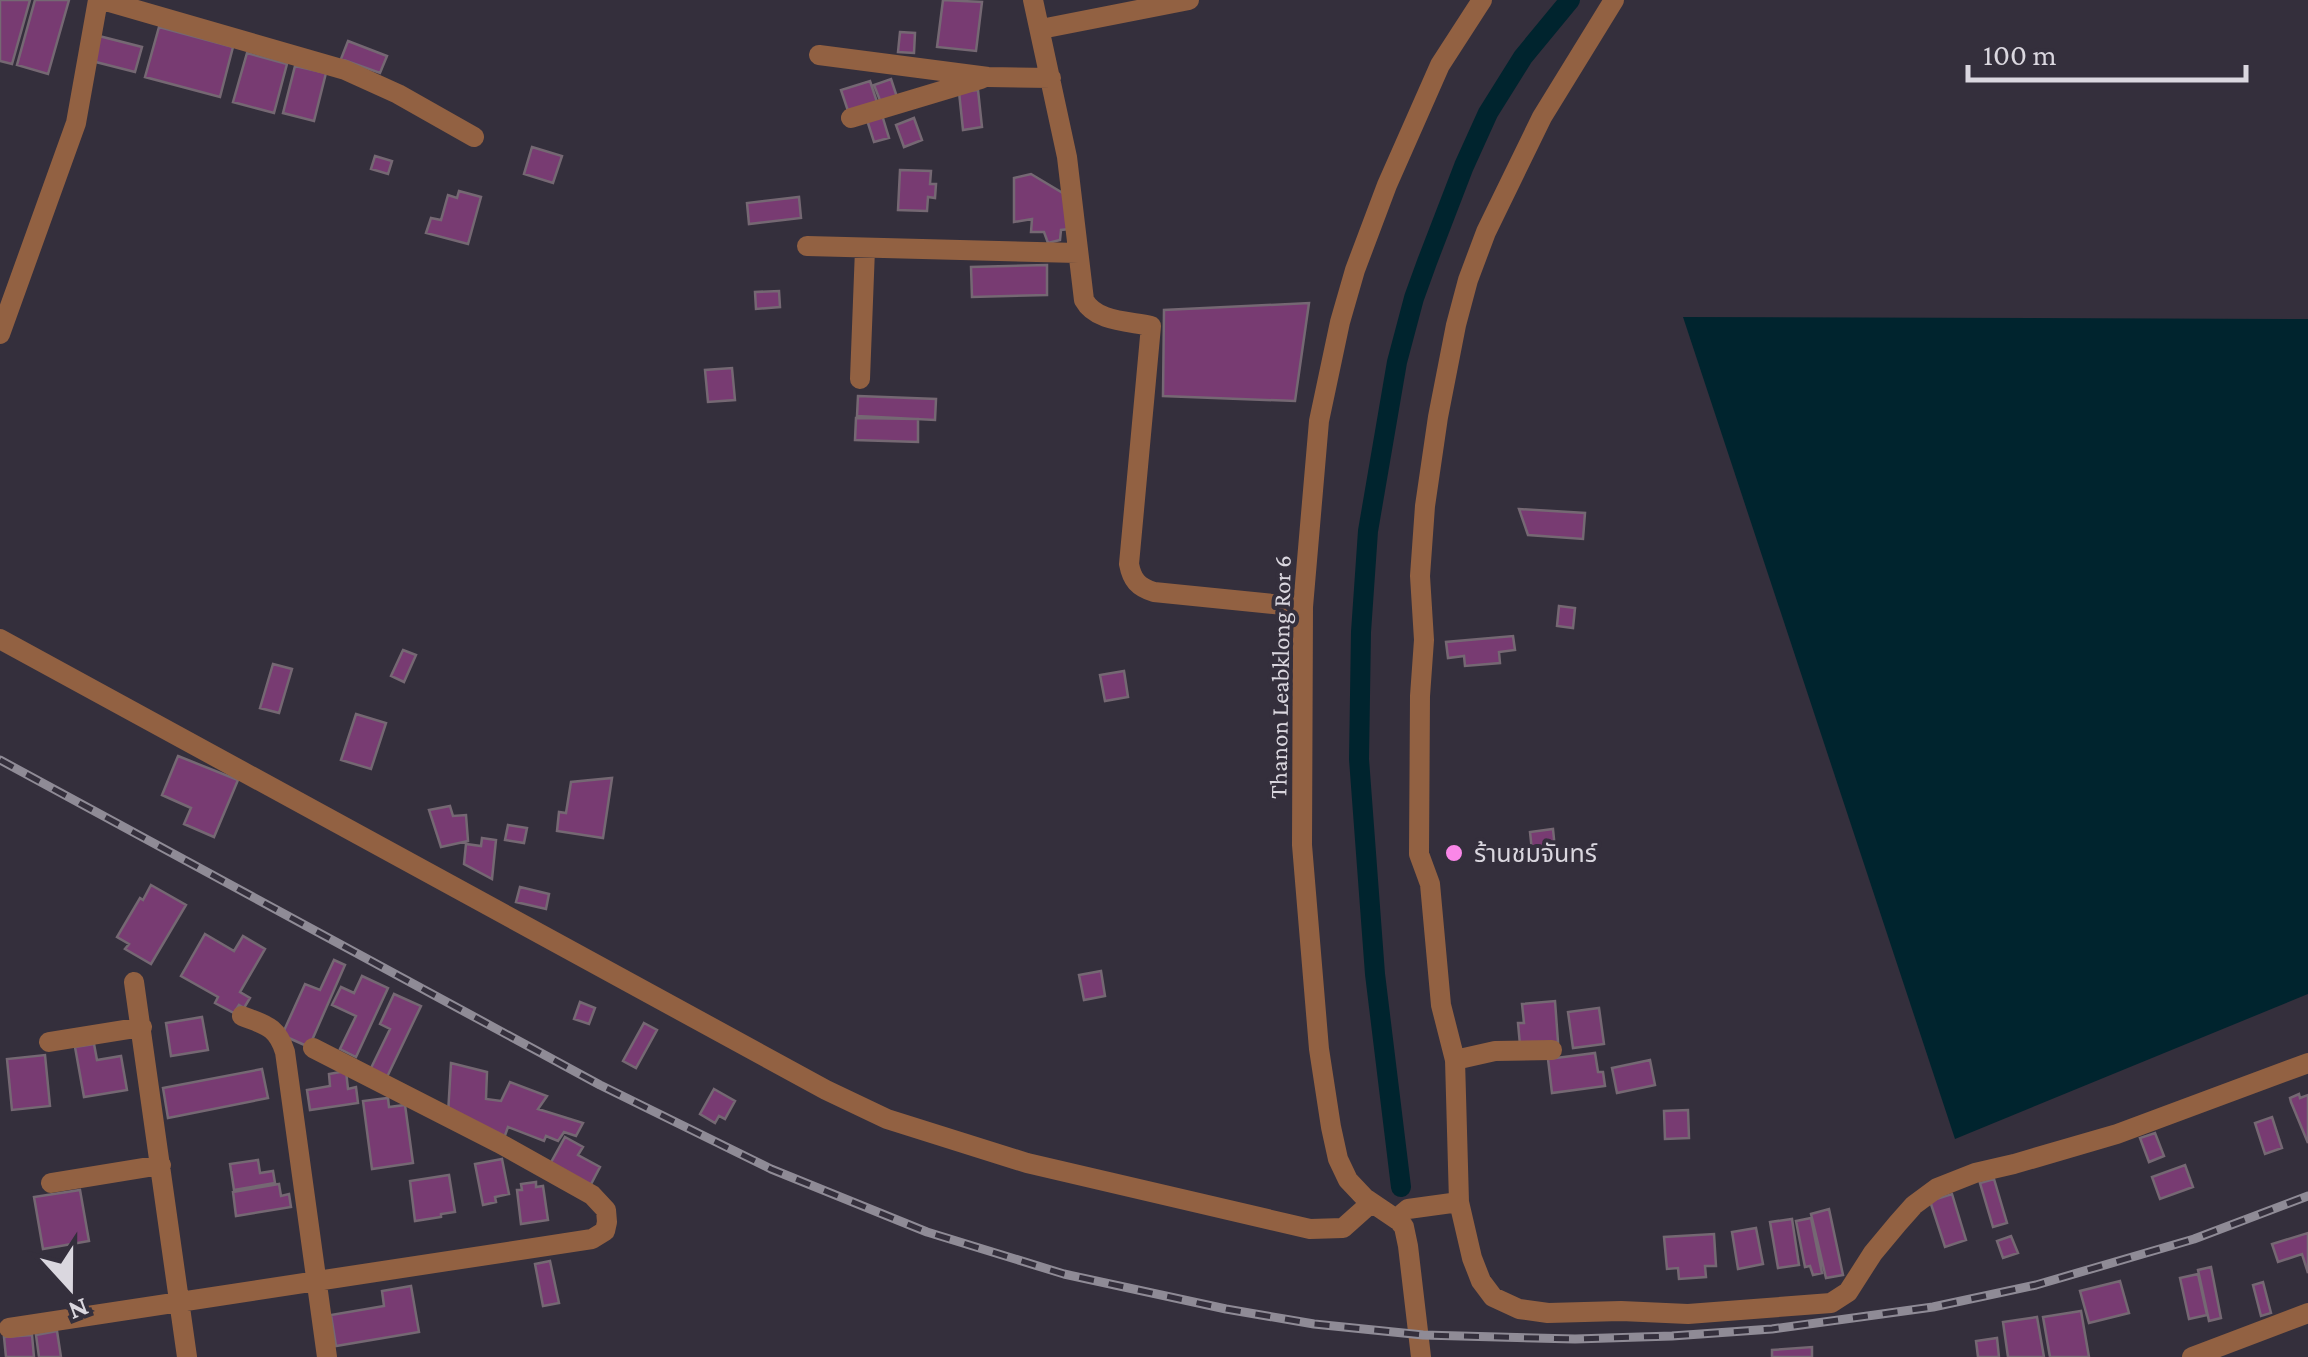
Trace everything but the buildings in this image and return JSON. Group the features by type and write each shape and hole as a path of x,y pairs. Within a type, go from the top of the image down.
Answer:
{"street":[{"path":"0,334 76,123 100,0 345,70 398,94 474,138"},
{"path":"1033,0 1067,157 1083,294 1096,314 1151,326 1131,576 1154,592 1303,607"},
{"path":"1041,30 1189,0"},
{"name":"Thanon Leabklong Ror 6","path":"1396,1219 1370,1203 1348,1180 1330,1127 1319,1048 1302,846 1303,607 1319,421 1355,270 1440,64 1482,0"},
{"path":"1614,0 1542,116 1486,232 1468,280 1438,417 1425,506 1420,576 1424,640 1419,854 1430,884 1442,1005 1455,1060 1459,1202 1481,1282 1493,1296 1519,1309 1548,1313 1622,1310 1688,1314 1831,1302 1846,1295 1888,1234 1914,1206 1938,1188 1975,1173 2118,1134 2308,1063"},
{"path":"819,55 988,76 1051,78"},
{"path":"850,118 988,76"},
{"path":"807,246 1078,253"},
{"path":"860,379 866,249"},
{"path":"0,639 826,1090 887,1119 1028,1163 1310,1229 1343,1228 1370,1203"},
{"path":"134,982 187,1357"},
{"path":"242,1016 274,1030 285,1052 327,1357"},
{"path":"49,1042 142,1027"},
{"path":"10,1328 592,1240 604,1232 608,1218 603,1205 592,1195 312,1048"},
{"path":"1455,1060 1496,1051 1552,1050"},
{"path":"51,1182 161,1165"},
{"path":"1420,1357 1406,1236 1396,1219 1408,1209 1459,1202"},
{"path":"2192,1357 2308,1313"}],"water":[{"path":"1683,317 2308,319 2308,994 1955,1139"}],"waterway":[{"path":"1401,1187 1375,974 1359,759 1361,632 1368,531 1397,362 1427,262 1488,113 1523,57 1570,0"}],"railway":[{"path":"0,760 600,1085 771,1169 927,1232 1064,1274 1226,1309 1314,1324 1423,1335 1575,1339 1772,1329 1933,1307 2036,1285 2194,1239 2308,1196"}],"place":[{"name":"ร้านชมจันทร์","path":"1454,853"}]}
